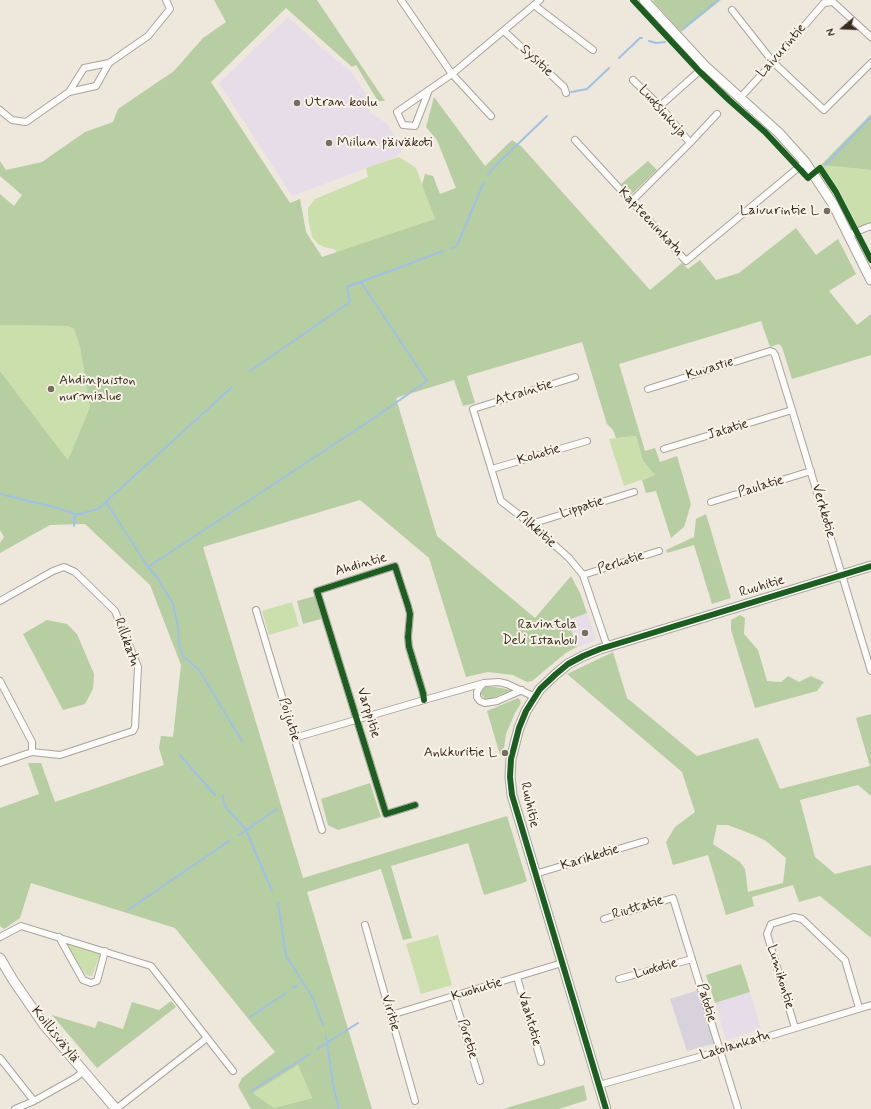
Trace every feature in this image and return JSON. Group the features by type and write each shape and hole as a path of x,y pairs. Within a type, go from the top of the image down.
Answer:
{"street":[{"path":"0,110 12,120 26,122 68,92 84,68 109,63 148,36 170,9 166,0"},
{"path":"401,0 452,74 491,116"},
{"path":"429,90 415,126 403,125 397,112 452,74 540,0"},
{"path":"644,0 705,66 779,133 805,162 833,204 871,280"},
{"path":"822,2 833,2 871,37"},
{"name":"Laivurintie","path":"740,98 773,62 822,2"},
{"path":"534,6 593,50"},
{"path":"732,10 773,62 824,110 871,63"},
{"name":"Sysitie","path":"504,31 564,87 566,93"},
{"path":"68,92 96,86 109,63"},
{"path":"660,106 705,66"},
{"name":"Luotsinkuja","path":"633,80 660,106 690,143"},
{"path":"631,202 717,114"},
{"name":"Kapteeninkatu","path":"575,140 686,261 805,162"},
{"path":"848,235 871,226"},
{"name":"Kuvastie","path":"648,389 770,351 773,352"},
{"name":"Verkkotie","path":"773,352 776,355 871,671"},
{"name":"Atraintie","path":"473,409 574,378"},
{"name":"Pilkkitie","path":"473,409 501,501 531,524 569,558 583,575 608,646"},
{"name":"Jatatie","path":"664,449 792,410"},
{"name":"Kohotie","path":"492,470 587,440"},
{"name":"Paulatie","path":"712,502 811,471"},
{"name":"Lippatie","path":"531,524 634,492"},
{"name":"Perhotie","path":"583,575 659,551"},
{"name":"Ahdintie","path":"317,591 396,566 410,614 408,638 409,647 423,692 424,700"},
{"name":"Ruuhitie","path":"606,1109 512,795 510,777 511,759 519,728 526,711 545,684 568,664 583,656 608,646 871,566"},
{"name":"Rillikatu","path":"0,600 53,570 64,567 75,572 115,611 138,667 135,727 133,731 60,755 32,752"},
{"name":"Varppitie","path":"317,591 386,814 414,805"},
{"name":"Poijutie","path":"256,610 322,830"},
{"path":"0,680 32,742 32,752 0,763"},
{"path":"294,738 484,683 495,682 507,684 535,697"},
{"path":"484,683 477,692 477,697 480,701 485,703 498,700 522,690"},
{"name":"Karikkotie","path":"535,874 645,841"},
{"name":"Riuttatie","path":"604,919 673,898"},
{"name":"Patotie","path":"673,898 738,1109"},
{"name":"Lumikontie","path":"795,1028 766,934 771,924 794,917 802,919 845,960 859,1008"},
{"name":"Viritie","path":"365,925 392,1015 415,1101"},
{"path":"0,937 21,926 150,966 233,1071"},
{"path":"58,937 83,980 91,982 97,981 105,951"},
{"name":"Koillisväylä","path":"0,958 13,980 44,1025 116,1109"},
{"name":"Luototie","path":"619,980 692,959"},
{"name":"Kuohutie","path":"392,1015 562,963"},
{"name":"Vaahtotie","path":"517,977 541,1062"},
{"name":"Poretie","path":"454,997 480,1080"},
{"name":"Latolankatu","path":"599,1085 720,1051 871,1005"},
{"path":"116,1109 207,1038"},
{"path":"0,1058 34,1101"},
{"path":"15,1109 34,1101 75,1078 84,1071"}],"shaded area":[{"path":"288,17 350,71 370,100 369,112 386,123 404,148 396,157 292,196 219,83"},
{"path":"587,613 596,640 577,647 568,620"},
{"path":"699,990 716,1043 687,1051 670,999"},
{"path":"750,992 761,1029 726,1040 715,1003"}],"green space":[{"path":"214,0 317,0 385,101 378,101 356,65 352,67 286,8 211,82 290,203 300,199 306,232 322,257 435,219 422,185 425,174 433,176 440,194 456,188 437,140 426,127 434,97 485,166 512,140 521,146 650,290 682,263 688,269 700,260 716,280 739,273 796,228 816,255 838,239 856,274 829,291 857,325 871,314 871,355 792,379 782,347 779,344 770,347 761,321 619,364 645,451 655,448 660,462 677,456 691,504 684,527 671,538 656,491 646,493 642,480 655,475 643,461 636,436 616,438 613,430 607,424 582,342 467,376 475,403 463,406 454,380 396,398 437,536 535,618 571,576 580,593 587,613 568,620 577,647 567,652 532,681 527,682 513,675 488,672 466,677 429,558 360,500 203,547 303,878 507,816 527,881 484,895 468,843 391,866 412,938 403,940 381,869 307,892 372,1109 251,1109 238,1086 242,1078 275,1052 175,928 31,883 20,918 4,929 0,926 0,808 39,794 28,763 41,763 55,802 164,765 159,748 161,736 173,737 181,665 150,585 85,524 50,525 0,553 0,543 4,537 0,530 0,371 68,460 90,407 80,347 74,329 68,326 0,325 0,194 14,206 22,195 0,176 0,161 6,170 42,162 85,132 113,122 118,109 174,71 203,38 226,22","holes":["298,1065 312,1098 274,1108 253,1093"]},
{"path":"721,0 681,32 653,1"},
{"path":"871,114 871,170 821,165"},
{"path":"399,157 416,168 435,219 340,256 334,249 318,244 312,237 308,214 308,208 315,199 368,177 366,168"},
{"path":"648,161 657,170 631,195 621,184"},
{"path":"821,165 871,170 871,225 859,229 839,190"},
{"name":"Ahdinpuiston nurmialue","path":"0,325 68,326 74,329 80,347 90,407 68,460 0,371"},
{"path":"636,436 643,461 655,475 624,486 609,439"},
{"path":"706,514 731,598 712,604 694,545 667,553 666,550 694,537 696,519"},
{"path":"315,596 321,619 303,624 297,601"},
{"path":"292,602 299,626 269,635 262,611"},
{"path":"740,615 745,618 744,634 758,650 767,681 781,682 788,676 799,682 811,676 824,682 817,691 755,708 731,630 731,620"},
{"path":"47,620 67,624 77,634 94,674 93,689 85,704 63,710 23,634"},
{"path":"613,652 627,698 697,756 758,738 780,789 870,766 856,718 871,714 871,796 858,785 800,800 815,857 835,874 871,865 871,938 820,896 799,902 793,885 752,897 754,906 726,915 708,855 673,865 666,842 675,827 695,812 682,772 567,674","holes":["717,825 728,825 766,841 786,858 783,883 748,892 745,869 740,862 713,844"]},
{"path":"485,687 512,690 490,699 485,699 481,694"},
{"path":"518,698 521,703 506,734 503,755 500,755 487,711"},
{"path":"370,783 381,817 338,830 328,825 321,799"},
{"path":"438,935 452,985 421,994 406,944"},
{"path":"65,943 100,954 92,976 86,975"},
{"path":"741,964 750,992 715,1003 706,975"},
{"path":"171,1001 176,1007 97,1068 52,1015 95,1028 98,1021 123,1029 132,1002 159,1010"},
{"path":"298,1065 312,1098 274,1108 253,1093"},
{"path":"584,1085 587,1100 559,1109 503,1109"}],"waterway":[{"path":"683,29 718,0"},
{"path":"619,58 640,38 642,38"},
{"path":"649,41 656,43 665,42"},
{"path":"571,92 587,89 609,68"},
{"path":"488,175 492,169 547,116"},
{"path":"825,165 871,117"},
{"path":"451,248 455,247 458,243 484,182"},
{"path":"250,371 350,302 347,287 443,251"},
{"path":"148,567 374,418 427,381 361,282"},
{"path":"0,494 58,508 75,514 98,509 232,387"},
{"path":"106,502 148,567 157,577 173,604 178,627 179,645 183,656 199,670 242,741"},
{"path":"74,526 75,514"},
{"path":"180,755 215,795"},
{"path":"223,795 224,805 246,830 272,891"},
{"path":"239,835 277,809"},
{"path":"128,910 229,841"},
{"path":"278,903 286,956 313,998 323,1025"},
{"path":"293,988 297,986"},
{"path":"250,1017 286,993"},
{"path":"317,1049 358,1023"},
{"path":"326,1037 333,1084 339,1109"},
{"path":"251,1091 310,1054"}],"cycle path":[{"path":"633,0 699,71 765,132 808,178 820,168 836,192 871,260"},
{"path":"415,805 386,814 317,591 395,566 410,614 408,637 409,647 424,700"},
{"path":"606,1109 512,795 510,777 511,759 519,728 526,711 540,689 568,664 583,656 600,649 871,566"}],"place":[{"name":"Utran koulu","path":"297,103"},
{"name":"Miilun päiväkoti","path":"329,143"},
{"name":"Laivurintie L","path":"827,211"},
{"name":"Ahdinpuiston nurmialue","path":"51,389"},
{"name":"Ravintola Deli Istanbul","path":"585,633"},
{"name":"Ankkuritie L","path":"505,753"}]}
